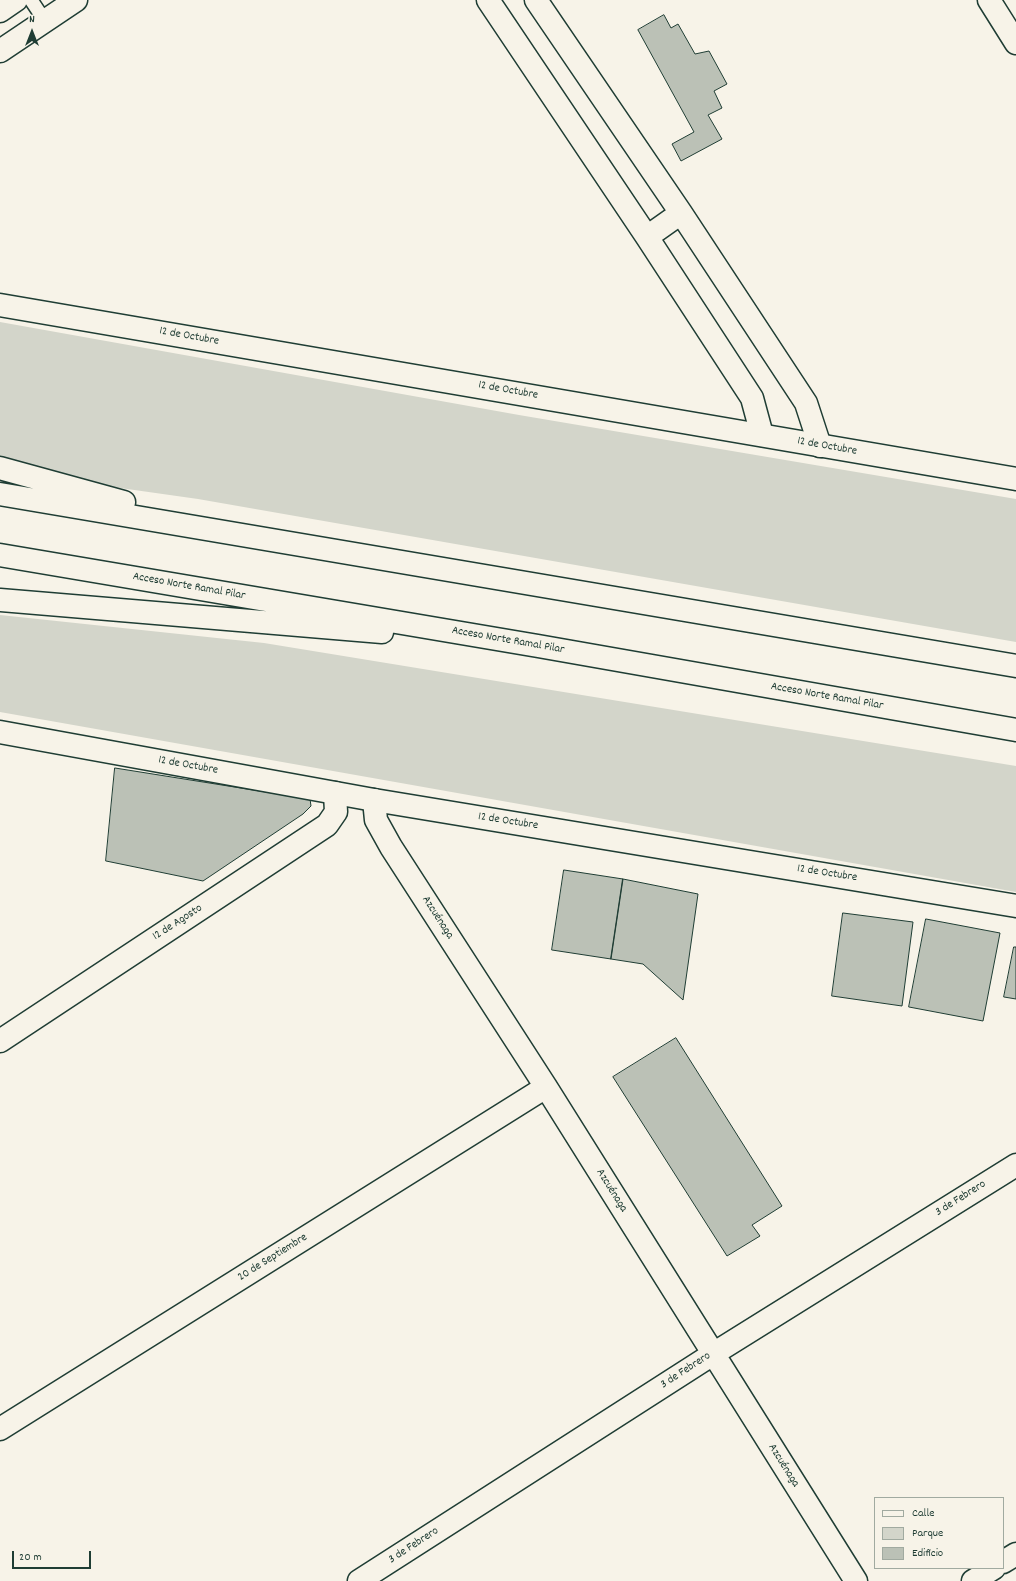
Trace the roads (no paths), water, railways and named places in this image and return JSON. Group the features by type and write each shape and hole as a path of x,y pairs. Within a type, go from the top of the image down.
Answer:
{"main road":[{"path":"0,11 16,0"},
{"path":"0,51 76,0"},
{"path":"488,0 647,237 752,398 762,435"},
{"path":"536,0 681,213 806,403 820,446"},
{"path":"989,0 1016,43"},
{"path":"647,237 681,213"},
{"name":"12 de Octubre","path":"0,305 1016,479"},
{"path":"0,468 253,537"},
{"path":"0,494 1016,666"},
{"name":"Acceso Norte Ramal Pilar","path":"0,555 538,646 1016,730"},
{"path":"0,600 538,646"},
{"name":"12 de Octubre","path":"0,732 374,800 1016,906"},
{"name":"12 de Agosto","path":"0,1041 327,825 336,812 335,792"},
{"name":"Azcuénaga","path":"374,800 376,820 391,847 546,1087 712,1354 856,1581"},
{"name":"20 de Septiembre","path":"0,1429 546,1087"},
{"name":"3 de Febrero","path":"359,1581 712,1354 1016,1166"},
{"path":"1004,1561 1016,1554"},
{"path":"973,1581 992,1569"}],"lane":[{"path":"31,0 45,21"}]}
